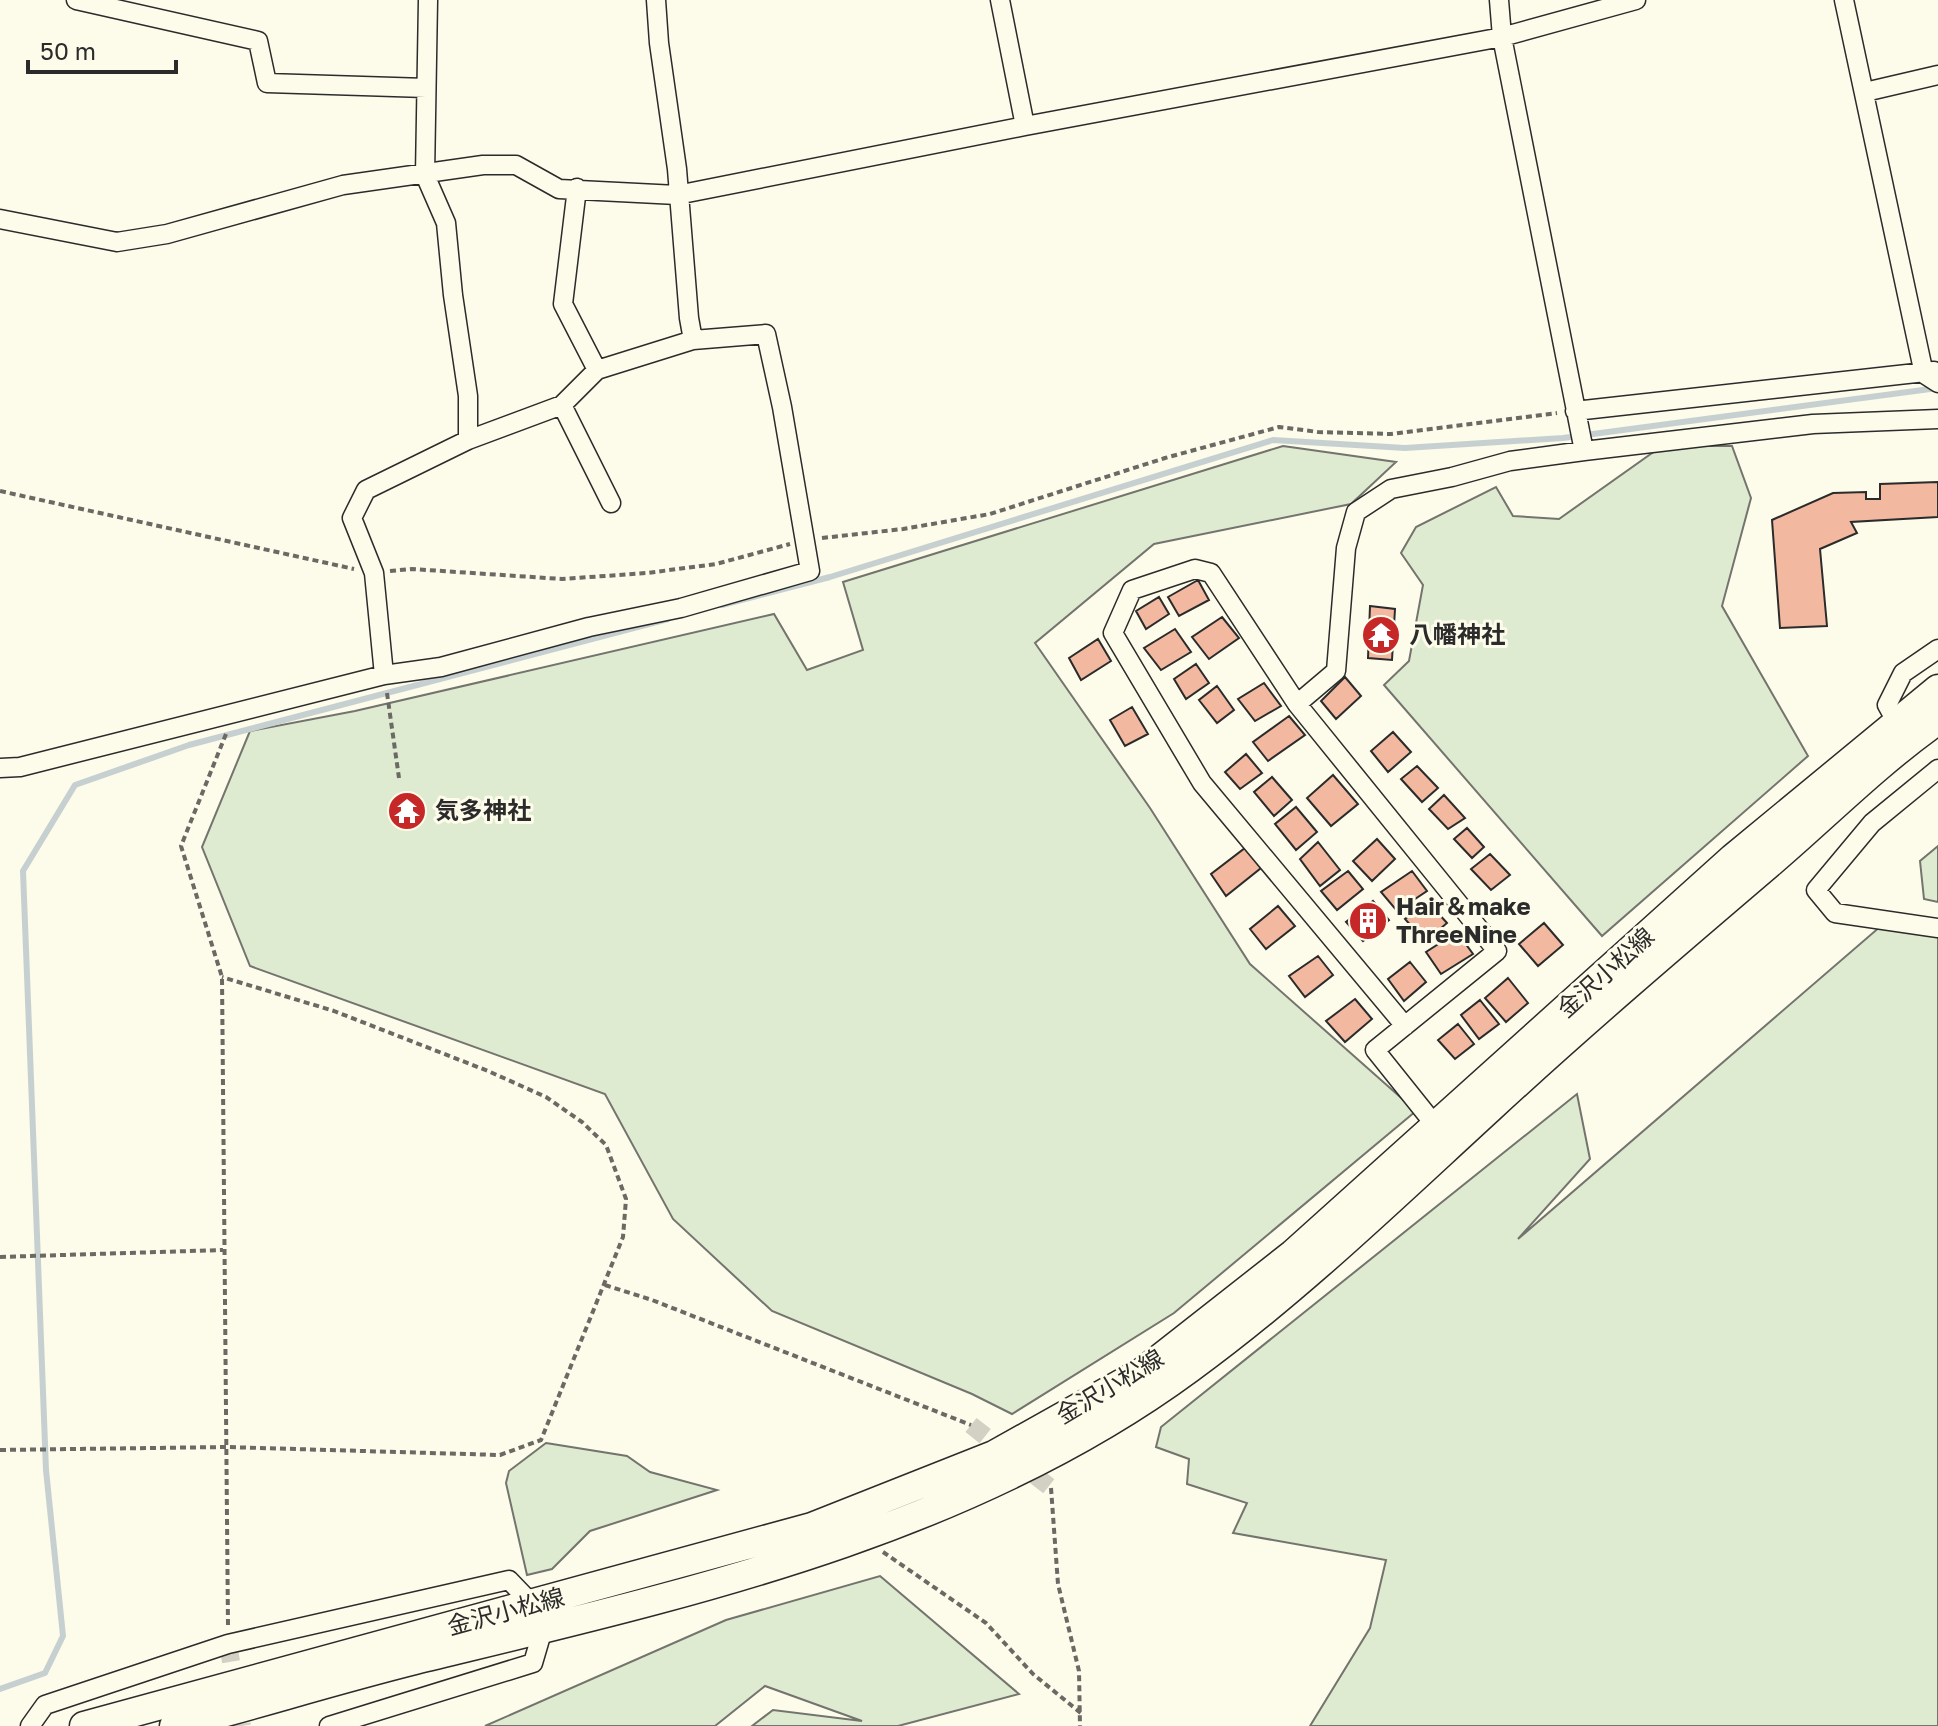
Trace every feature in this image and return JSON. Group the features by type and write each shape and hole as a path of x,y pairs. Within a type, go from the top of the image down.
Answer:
{"main road":[{"name":"金沢小松線","path":"174,1726 406,1663 812,1527 994,1455 1144,1371 1293,1254 1733,858 1938,689"},
{"name":"金沢小松線","path":"84,1726 538,1617 734,1578 871,1533 967,1495 1113,1418 1187,1371 1259,1315 1360,1229 1493,1105 1859,809 1938,720"}],"street":[{"path":"76,0 258,41 267,83 426,88"},
{"path":"428,0 425,175 446,223 468,396 468,440"},
{"path":"656,0 677,169 677,195 693,340"},
{"path":"1000,0 1025,126"},
{"path":"1499,0 1502,37 1581,434"},
{"path":"0,219 117,242 167,234 343,185 483,165 516,165 559,189 677,195 1502,37 1636,0"},
{"path":"1297,704 1336,671 1346,548 1356,512 1391,489 1510,461 1581,434 1933,376 1844,0"},
{"path":"1865,92 1938,75"},
{"path":"577,188 563,304 597,370"},
{"path":"0,768 20,767 384,675 441,667 589,627 681,608 810,571 782,407 766,334 693,340 597,370 562,405 468,440 366,490 352,518 374,573 384,675"},
{"path":"562,405 611,503"},
{"path":"1581,434 1938,419"},
{"path":"1405,1026 1202,783 1113,633 1132,590 1195,569 1211,573 1297,704 1497,951 1405,1026 1375,1050 1435,1125"},
{"path":"1897,723 1887,705 1903,673 1938,649"},
{"path":"1938,769 1859,809 1816,890 1835,913 1938,928"},
{"path":"30,1726 45,1705 228,1644 509,1580 538,1617 533,1663 329,1726"}],"path":[{"path":"0,491 374,573 412,569 562,579 716,564 805,540 903,529 990,514 1165,458 1279,427 1318,432 1391,434 1581,434"},
{"path":"384,675 399,778"},
{"path":"228,1644 222,977 181,846 234,714"},
{"path":"0,1450 226,1447 500,1455 541,1440 623,1237 626,1199 606,1145 582,1122 546,1097 400,1035 222,977"},
{"path":"0,1257 223,1250"},
{"path":"605,1285 652,1300 971,1425"},
{"path":"1051,1488 1058,1584 1079,1671 1080,1726"},
{"path":"880,1550 986,1623 1033,1674 1082,1714"}],"green space":[{"path":"1283,446 1396,462 1351,504 1154,544 1035,643 1150,808 1250,964 1416,1111 1174,1313 1012,1414 972,1394 772,1311 673,1219 605,1094 250,966 202,847 250,731 355,711 774,614 807,670 863,650 843,582"},
{"path":"1662,446 1732,446 1751,498 1722,606 1808,756 1602,936 1384,685 1409,661 1423,585 1401,553 1416,527 1496,487 1513,516 1559,519"},
{"path":"1938,846 1938,902 1924,899 1920,861"},
{"path":"1896,913 1938,920 1938,1726 1310,1726 1370,1628 1386,1560 1233,1533 1247,1503 1187,1484 1189,1459 1156,1447 1161,1427 1577,1094 1590,1159 1518,1239"},
{"path":"546,1443 627,1456 650,1472 717,1490 590,1531 552,1569 527,1575 506,1483 509,1471"},
{"path":"880,1576 1019,1694 898,1726 752,1726 773,1710 862,1721 765,1686 715,1726 485,1726 726,1620"}],"building":[{"path":"1938,482 1938,517 1851,522 1857,533 1820,549 1827,626 1780,628 1772,520 1833,493 1866,492 1866,499 1880,499 1880,484"},
{"path":"1198,580 1209,600 1179,616 1168,597"},
{"path":"1159,597 1169,614 1146,629 1136,611"},
{"path":"1370,606 1395,609 1392,660 1368,658"},
{"path":"1222,617 1239,638 1209,659 1192,637"},
{"path":"1175,629 1191,652 1161,670 1144,648"},
{"path":"1098,639 1111,661 1081,680 1069,658"},
{"path":"1196,664 1209,683 1186,699 1174,679"},
{"path":"1345,677 1361,696 1336,719 1321,701"},
{"path":"1264,683 1281,706 1255,721 1238,699"},
{"path":"1217,686 1234,710 1217,723 1199,700"},
{"path":"1132,707 1148,734 1125,746 1110,720"},
{"path":"1289,716 1305,735 1268,761 1253,742"},
{"path":"1393,732 1411,752 1388,772 1371,751"},
{"path":"1246,754 1262,773 1240,789 1225,772"},
{"path":"1417,766 1438,788 1422,802 1401,779"},
{"path":"1333,775 1358,804 1331,826 1307,798"},
{"path":"1272,777 1292,800 1274,816 1254,792"},
{"path":"1444,795 1465,818 1448,829 1429,809"},
{"path":"1296,807 1317,832 1296,850 1275,824"},
{"path":"1467,828 1484,847 1472,858 1454,839"},
{"path":"1377,839 1395,859 1372,881 1353,861"},
{"path":"1318,842 1340,870 1320,886 1300,859"},
{"path":"1245,848 1261,868 1226,896 1211,874"},
{"path":"1490,854 1510,875 1491,890 1471,869"},
{"path":"1348,871 1363,889 1337,910 1321,891"},
{"path":"1412,871 1427,891 1397,911 1381,892"},
{"name":"Hair＆make ThreeNine","path":"1373,901 1389,920 1363,941 1346,922"},
{"path":"1428,902 1447,923 1425,942 1405,919"},
{"path":"1278,906 1295,926 1266,949 1250,929"},
{"path":"1544,923 1563,945 1538,966 1519,944"},
{"path":"1457,932 1473,954 1441,974 1426,952"},
{"path":"1318,956 1333,975 1305,997 1289,976"},
{"path":"1410,962 1426,982 1404,1001 1388,979"},
{"path":"1508,978 1528,1003 1506,1022 1485,998"},
{"path":"1355,999 1372,1019 1345,1042 1326,1021"},
{"path":"1480,1000 1499,1024 1479,1039 1461,1015"},
{"path":"1458,1024 1474,1044 1455,1059 1438,1040"}],"waterway":[{"path":"722,605 830,577 1273,440 1405,448 1563,438 1938,388"},
{"path":"0,1689 45,1673 63,1636 46,1470 23,871 75,785 189,745 668,619"}],"tunnel":[{"path":"971,1425 1051,1488"},
{"path":"228,1644 242,1726"}],"place":[{"name":"八幡神社","path":"1381,635"},
{"name":"気多神社","path":"407,811"},
{"name":"Hair＆make ThreeNine","path":"1368,921"}]}
